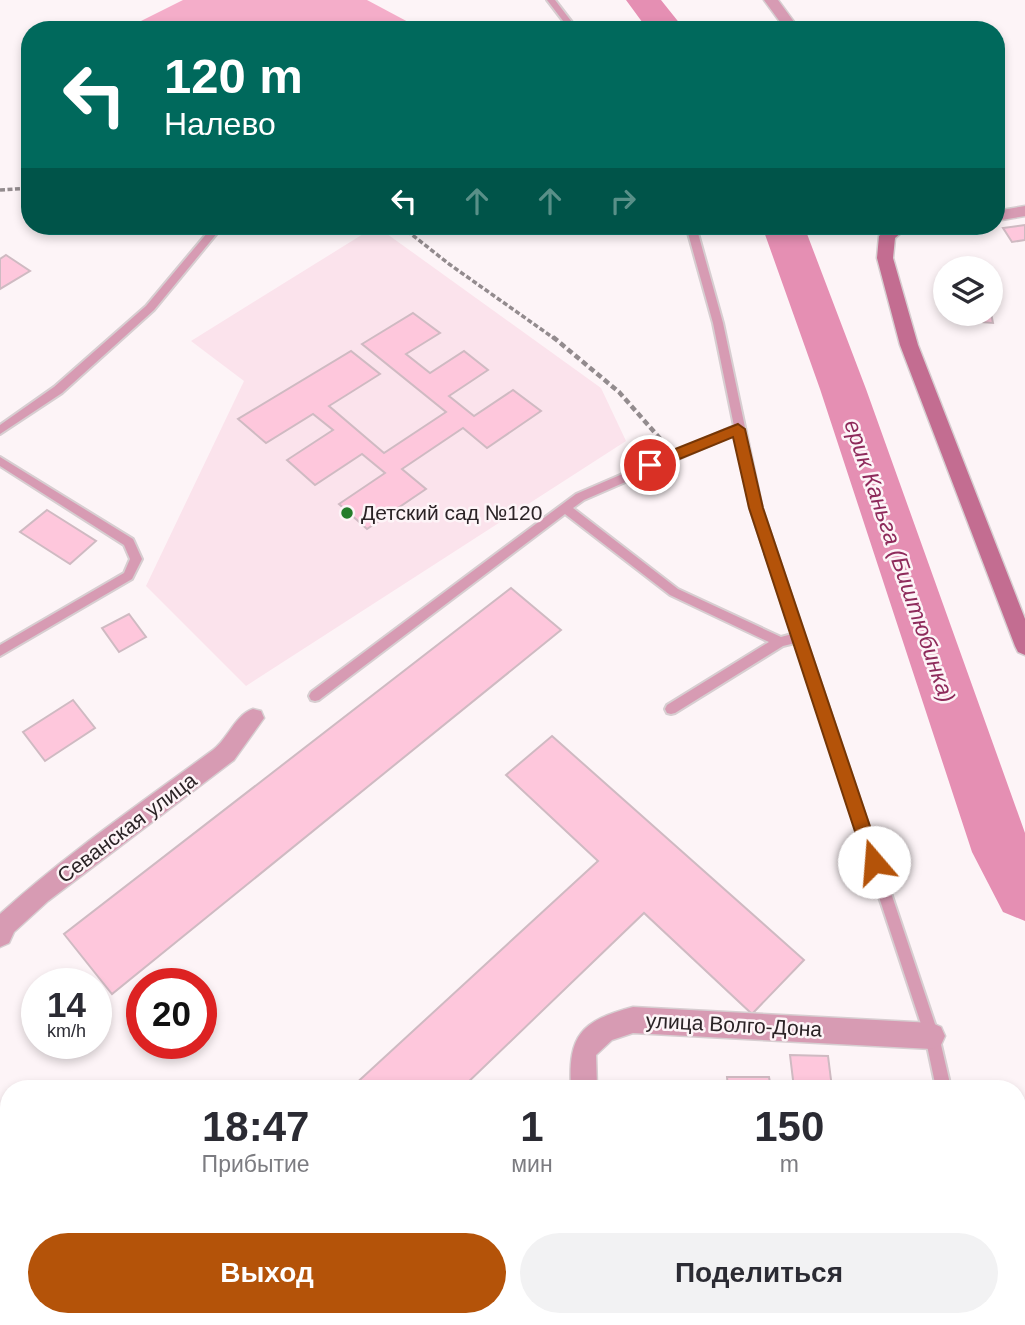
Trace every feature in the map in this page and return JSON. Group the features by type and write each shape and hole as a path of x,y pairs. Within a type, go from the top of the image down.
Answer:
{"street":[{"path":"771,0 786,21"},
{"path":"1005,214 1025,211"},
{"path":"888,235 885,258 909,345 1025,646"},
{"name":"Севанская улица","path":"0,935 6,924 40,893 226,753 253,718"},
{"name":"улица Волго-Дона","path":"584,1080 583,1053 592,1040 619,1023 633,1020 932,1037"}],"lane":[{"path":"551,0 567,21"},
{"path":"0,430 58,390 150,308 211,235"},
{"path":"694,235 718,323 756,508 932,1037 942,1080"},
{"path":"315,696 580,497 673,454 738,429"},
{"path":"0,461 129,542 136,559 128,576 0,651"},
{"path":"565,508 674,592 780,642"},
{"path":"670,709 780,642 799,637"}],"path":[{"path":"0,190 21,189"},
{"path":"412,235 453,268 599,373 652,426 673,454"}],"shaded area":[{"path":"183,0 367,0 406,21 141,21"},
{"name":"Детский сад №120","path":"362,235 388,235 601,388 626,441 246,686 146,586 244,381 191,341"}],"building":[{"path":"1025,225 1025,240 1012,242 1005,228"},
{"path":"6,255 30,271 0,289 0,259"},
{"path":"413,313 440,333 406,354 430,373 464,351 488,370 449,396 474,416 513,390 541,411 487,448 463,428 402,469 426,489 367,529 339,504 385,473 362,454 315,485 287,460 333,430 313,414 266,443 238,419 351,351 380,374 329,406 384,453 446,412 362,344"},
{"path":"47,510 96,541 70,564 20,532"},
{"path":"511,588 561,630 144,968 126,968 126,983 112,994 112,968 91,968 64,934"},
{"path":"129,614 146,637 119,652 102,628"},
{"path":"73,700 95,728 45,761 23,732"},
{"path":"552,736 804,960 752,1014 644,913 470,1080 360,1080 598,861 506,775"},
{"path":"790,1055 828,1056 831,1080 793,1080"},
{"path":"727,1077 769,1077 770,1080 727,1080"}],"waterway":[{"name":"ерик Каньга (Биштюбинка)","path":"643,0 660,21"},
{"name":"ерик Каньга (Биштюбинка)","path":"786,235 843,389 1002,852 1025,892"}],"place":[{"name":"Детский сад №120","path":"347,513"}],"route":[{"path":"650,465 738,429 756,508 874,862"}]}
